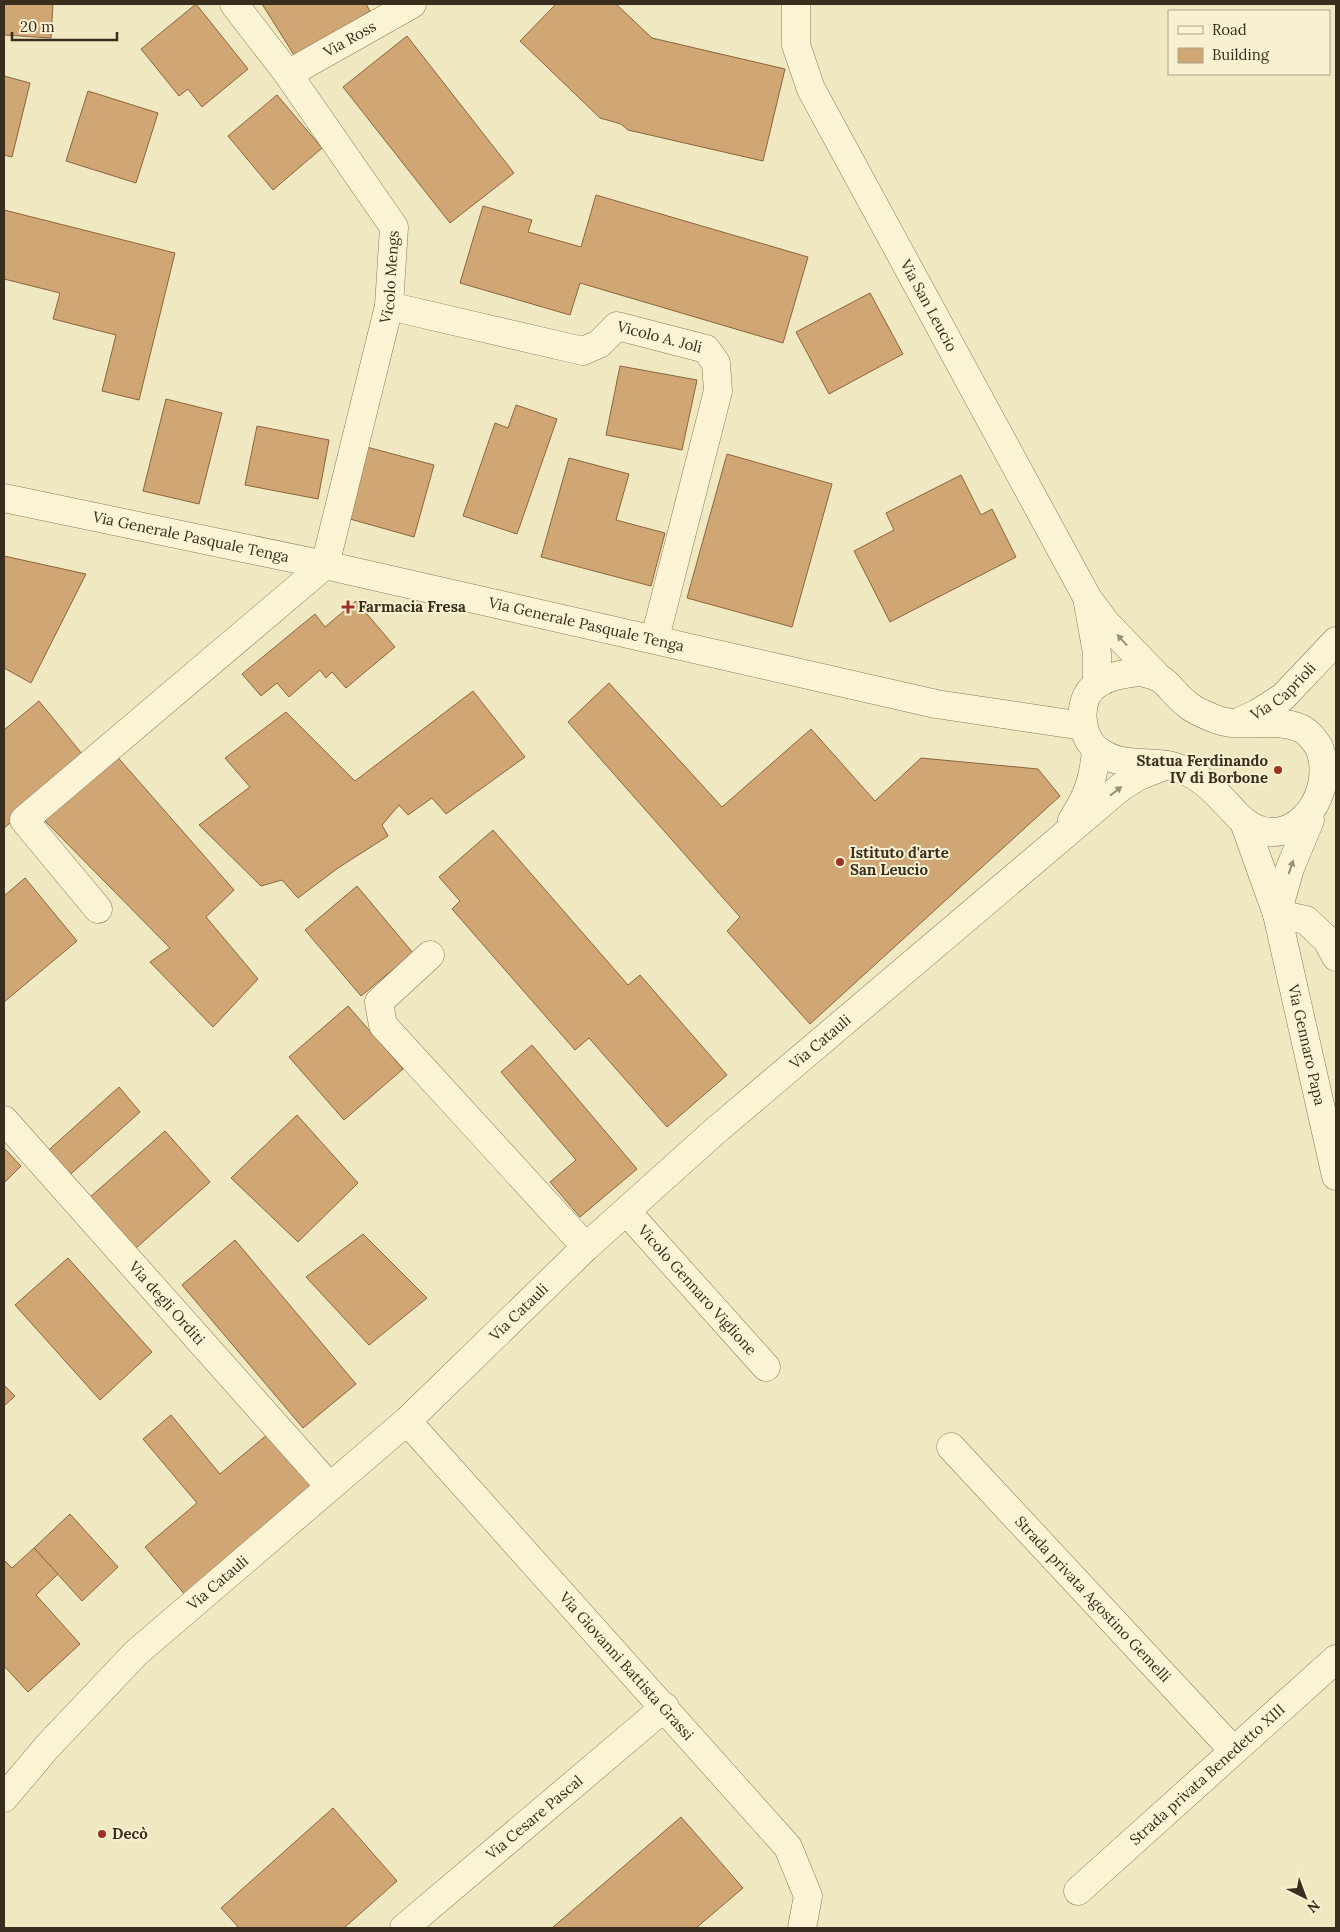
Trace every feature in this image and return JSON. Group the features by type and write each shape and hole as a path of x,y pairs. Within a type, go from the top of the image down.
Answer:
{"street":[{"name":"Vicolo Mengs","path":"234,4 288,74 394,227 388,306 326,565"},
{"name":"Via Ross","path":"288,74 412,4"},
{"name":"Via San Leucio","path":"796,4 796,45 810,89 1088,599 1106,623 1188,706 1220,720 1237,724 1270,722 1302,728"},
{"name":"Vicolo A. Joli","path":"388,306 583,351 599,344 617,326 706,349 716,363 718,391 655,638"},
{"name":"Via Generale Pasquale Tenga","path":"4,498 326,565 1090,738"},
{"path":"98,909 24,820 326,565"},
{"name":"Via San Leucio","path":"1088,599 1097,653 1098,684"},
{"name":"Via Caprioli","path":"1237,724 1283,697 1331,647"},
{"name":"Via Caprioli","path":"1302,728 1305,704 1310,687 1331,647"},
{"path":"1098,684 1116,675 1139,672 1156,675"},
{"name":"Via Catauli","path":"1052,844 1071,821 1082,804 1091,784 1095,767 1083,710 1086,697 1098,684"},
{"path":"1090,738 1116,761 1167,765 1184,770 1206,782 1244,822 1259,829 1277,832 1291,831 1310,820 1333,792 1329,769 1321,749 1302,728"},
{"name":"Via Catauli","path":"4,1798 47,1747 136,1653 407,1421 586,1247 714,1132 1121,786 1139,776 1167,765"},
{"name":"Via Gennaro Papa","path":"1277,914 1290,868 1310,820"},
{"name":"Via Gennaro Papa","path":"1244,822 1277,914 1336,1176"},
{"path":"1277,914 1306,920 1327,940 1336,957"},
{"path":"430,955 379,1002 383,1025 586,1247"},
{"name":"Via degli Orditi","path":"4,1120 330,1487"},
{"name":"Vicolo Gennaro Viglione","path":"627,1212 766,1367"},
{"name":"Via Giovanni Battista Grassi","path":"407,1421 665,1707 788,1847 808,1896 802,1928"},
{"name":"Strada privata Agostino Gemelli","path":"951,1447 1234,1751"},
{"name":"Strada privata Benedetto XIII","path":"1078,1891 1336,1658"},
{"name":"Via Cesare Pascal","path":"404,1928 665,1707"}],"building":[{"path":"4,4 53,4 51,38 4,35"},
{"path":"196,4 248,69 202,107 188,89 179,96 141,49"},
{"path":"262,4 366,4 370,11 296,58"},
{"path":"556,4 616,4 652,38 785,69 763,161 628,130 621,124 600,118 520,41"},
{"path":"407,36 514,173 450,223 343,87"},
{"path":"4,76 30,83 12,157 4,155"},
{"path":"88,91 158,113 136,183 66,161"},
{"path":"277,95 322,148 273,190 228,136"},
{"path":"596,195 808,257 783,343 580,283 570,315 460,283 483,206 532,220 528,232 581,247"},
{"path":"4,210 175,253 139,400 102,391 116,335 53,319 60,293 4,279"},
{"path":"870,293 903,354 829,394 796,332"},
{"path":"620,366 697,380 682,450 606,435"},
{"path":"166,399 222,413 199,504 143,491"},
{"path":"516,405 557,419 517,534 463,516 495,423 508,428"},
{"path":"257,426 329,440 318,499 245,485"},
{"path":"363,446 434,465 414,537 343,517"},
{"path":"727,454 832,484 792,627 687,598"},
{"path":"569,458 629,474 616,520 665,533 651,586 541,557"},
{"path":"961,475 981,515 992,509 1016,557 890,622 854,551 894,530 886,513"},
{"path":"4,556 86,574 31,683 4,668"},
{"path":"356,601 395,647 346,688 332,672 326,678 320,670 289,697 277,683 261,696 242,674 315,614 325,627"},
{"name":"Istituto d'arte San Leucio","path":"609,683 722,807 811,729 875,801 921,758 1038,769 1060,796 810,1024 727,931 740,917 568,722"},
{"path":"473,691 525,757 446,814 432,798 408,815 399,805 382,825 388,836 338,868 298,898 282,880 261,886 199,825 250,787 225,758 286,712 355,781"},
{"path":"39,701 87,760 4,828 4,730"},
{"path":"114,753 234,890 206,917 258,979 213,1027 150,962 170,948 44,820"},
{"path":"493,830 628,985 640,975 727,1075 667,1127 589,1038 575,1050 452,909 460,901 439,877"},
{"path":"25,878 77,941 4,1002 4,896"},
{"path":"357,886 413,953 361,996 305,930"},
{"path":"348,1006 403,1069 344,1120 289,1057"},
{"path":"532,1045 637,1169 580,1217 550,1182 576,1160 501,1072"},
{"path":"119,1087 140,1112 64,1180 42,1156"},
{"path":"297,1115 358,1183 298,1242 231,1178"},
{"path":"165,1131 210,1182 126,1257 81,1205"},
{"path":"4,1148 21,1166 4,1183"},
{"path":"363,1234 427,1298 369,1345 306,1277"},
{"path":"235,1240 356,1384 303,1428 182,1285"},
{"path":"68,1258 152,1352 100,1400 15,1305"},
{"path":"4,1385 15,1396 4,1406"},
{"path":"171,1415 220,1474 268,1434 313,1488 186,1596 145,1547 197,1503 143,1439"},
{"path":"70,1514 118,1567 82,1601 34,1548"},
{"path":"34,1548 58,1574 36,1595 80,1644 28,1692 4,1666 4,1560 12,1568"},
{"path":"333,1808 397,1881 344,1928 239,1928 221,1908"},
{"path":"681,1817 743,1888 696,1928 552,1928"}],"place":[{"name":"Farmacia Fresa","path":"348,607"},
{"name":"Statua Ferdinando IV di Borbone","path":"1278,770"},
{"name":"Istituto d'arte San Leucio","path":"840,862"},
{"name":"Decò","path":"102,1834"}]}
